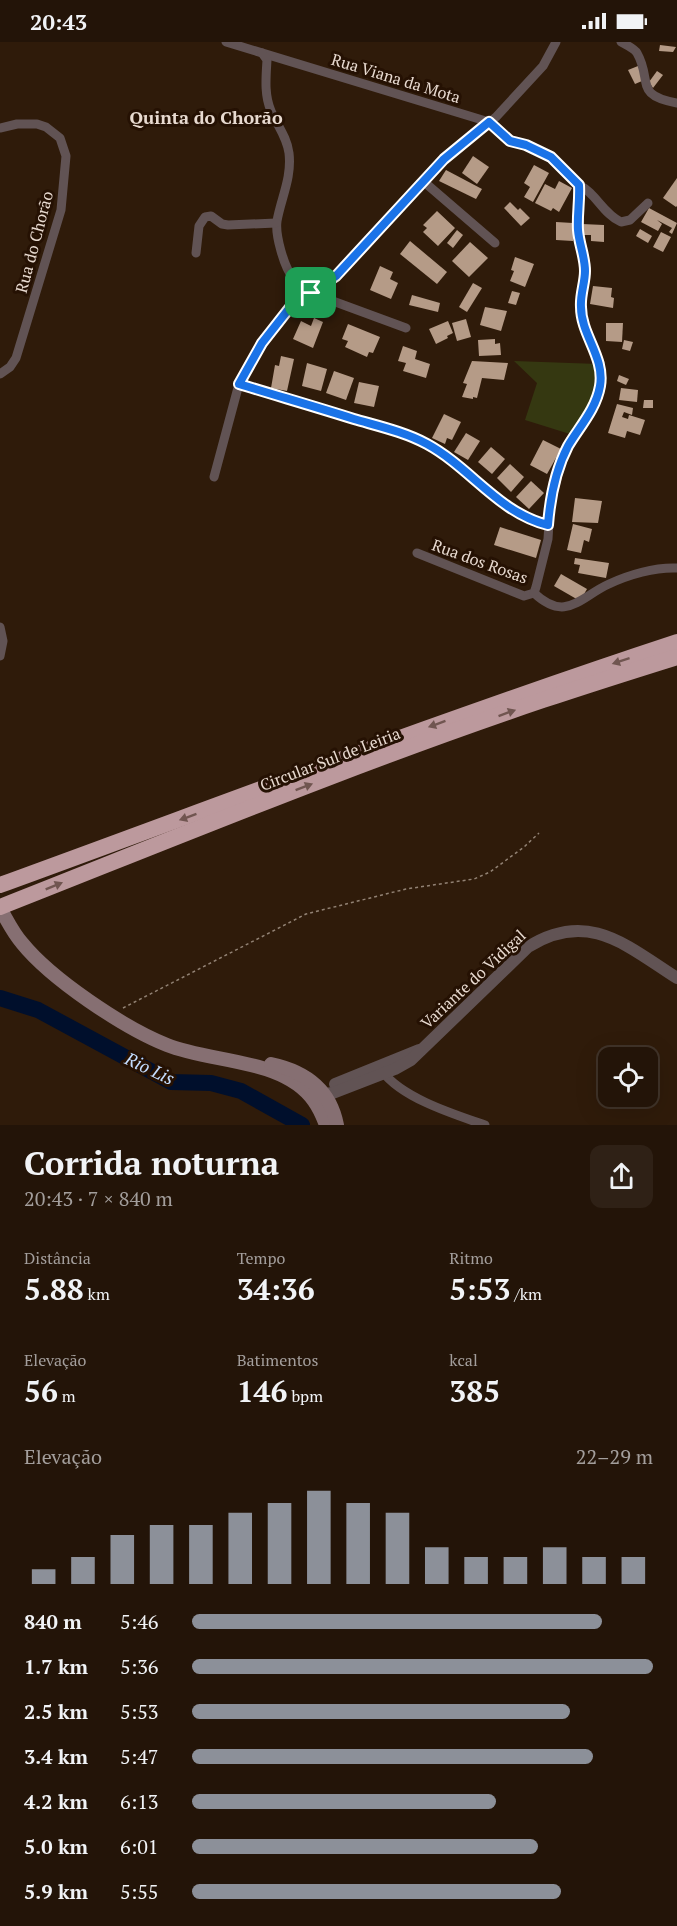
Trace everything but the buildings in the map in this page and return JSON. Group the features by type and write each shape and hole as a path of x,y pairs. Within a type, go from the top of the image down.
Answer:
{"highway":[{"name":"Circular Sul de Leiria","path":"0,908 377,745 677,642"},
{"name":"Circular Sul de Leiria","path":"0,885 531,704 677,657"}],"main road":[{"path":"0,908 20,941 38,960 113,1017 174,1048 245,1062 291,1081 319,1097 334,1114 337,1125"},
{"path":"319,1097 326,1125"}],"street":[{"name":"Rua Viana da Mota","path":"226,42 489,122"},
{"path":"214,477 239,384 250,362 282,317 295,301 336,276 444,159 489,122 525,88 543,66 556,42"},
{"path":"621,42 636,52 648,92 655,97 677,103"},
{"path":"262,53 267,60 266,84 269,104 285,139 289,156 288,184 276,223 278,238 290,273 311,293 406,328"},
{"path":"489,122 510,141 526,145 551,157 621,222 630,220 648,203"},
{"name":"Rua do Chorão","path":"0,128 17,124 37,124 46,127 60,138 66,156 61,210 16,358 10,367 0,374"},
{"path":"423,181 495,243"},
{"name":"Rua dos Rosas","path":"417,553 524,596 534,593 548,539 550,507 562,458 593,407 602,376 600,363 586,329 580,306 585,273 578,234 579,185"},
{"path":"196,253 199,226 205,217 211,216 222,224 228,225 276,223"},
{"path":"239,384 399,432 427,444 512,510 528,519 548,525"},
{"path":"534,593 541,600 553,605 569,606 577,604 609,584 642,573 677,568"},
{"path":"0,627 3,641 0,656"},
{"name":"Variante do Vidigal","path":"319,1097 333,1093 423,1048 528,947 544,937 564,931 580,931 616,939 677,978"},
{"path":"381,1069 411,1094 449,1113 485,1125"}],"path":[{"path":"113,1017 126,1005 306,914 406,889 474,879 490,872 524,847 539,832"}],"green space":[{"path":"514,361 598,364 598,390 573,435 525,420 537,383"}],"waterway":[{"name":"Rio Lis","path":"0,998 38,1010 171,1082 211,1083 241,1091 302,1125"}],"district":[{"name":"Quinta do Chorão","path":"206,117"}],"route":[{"path":"489,122 505,138 543,152 568,173 579,185 578,234 585,273 580,306 586,329 600,363 602,376 593,407 562,458 548,525 528,519 507,507 427,444 399,432 239,384 262,343 282,317 295,301 311,293 336,276 444,159 489,122"}]}
